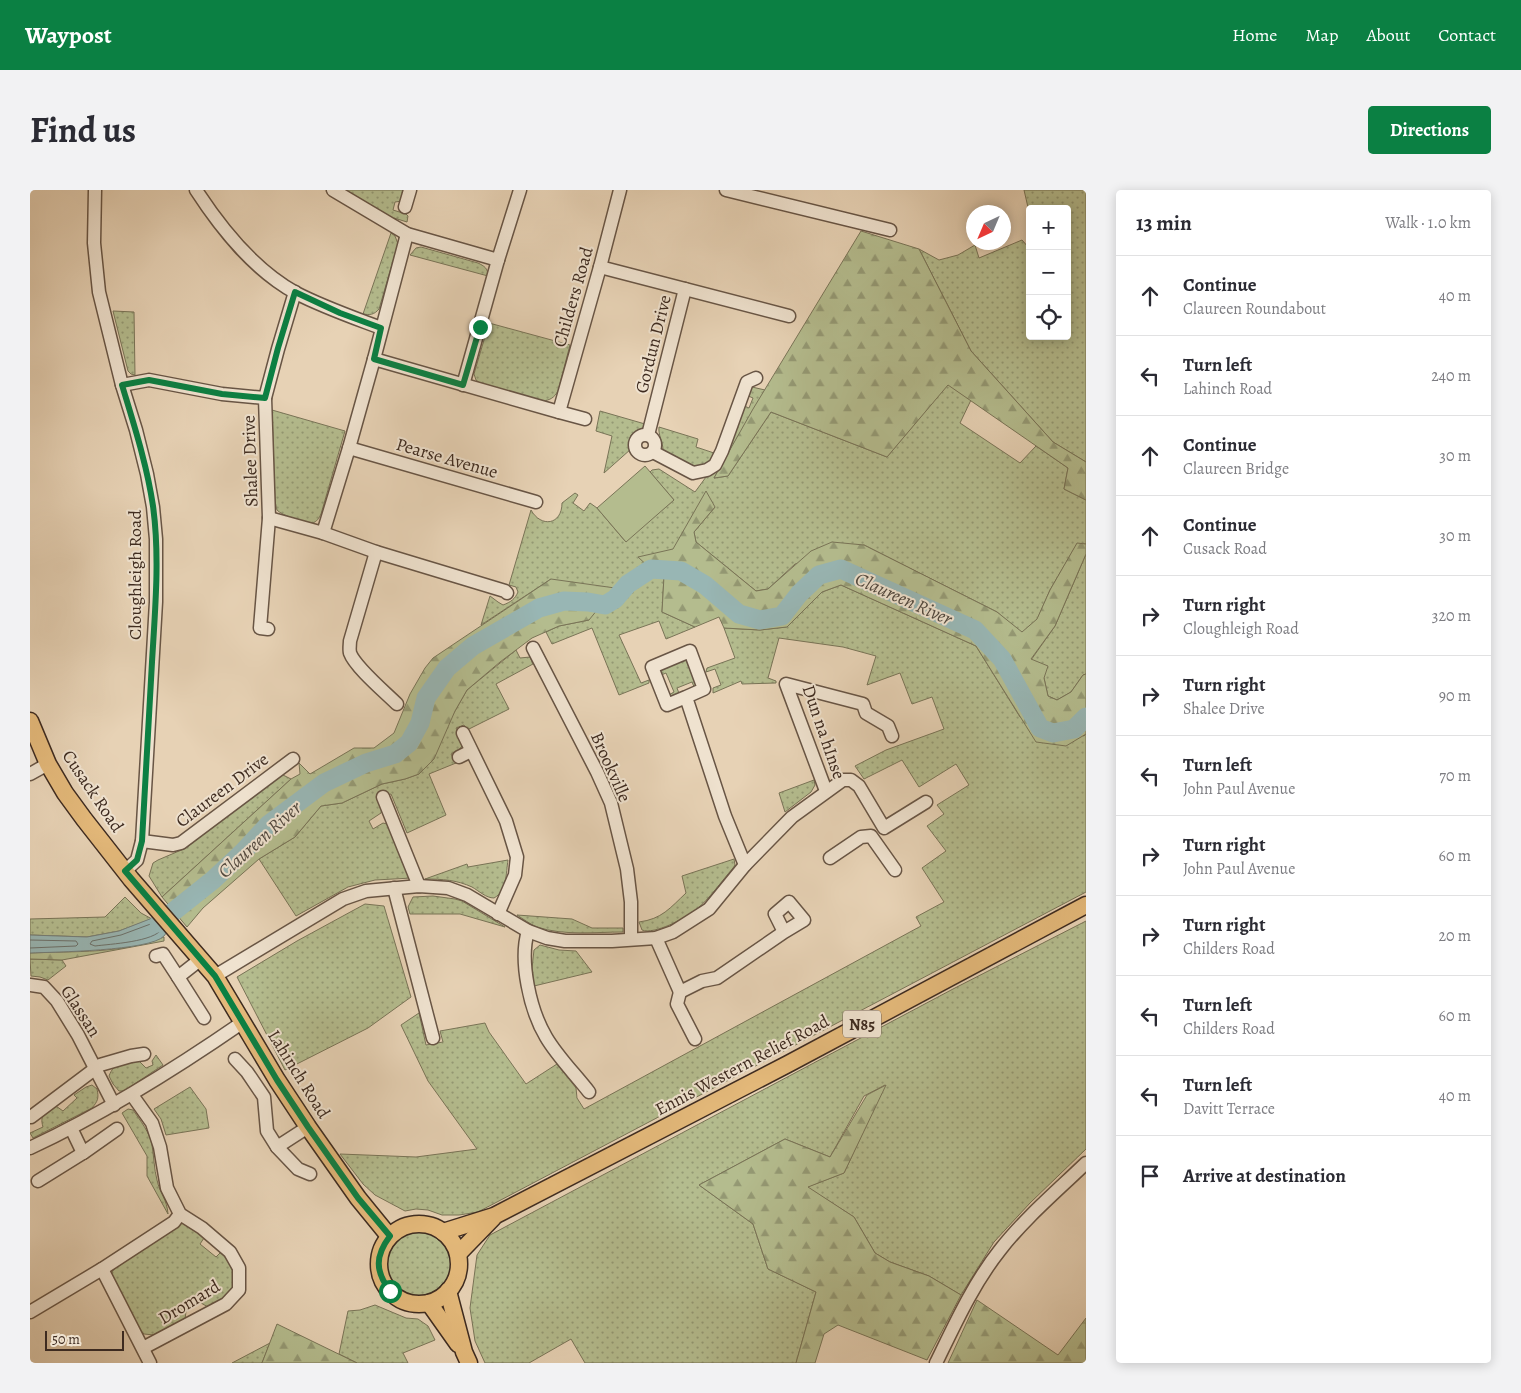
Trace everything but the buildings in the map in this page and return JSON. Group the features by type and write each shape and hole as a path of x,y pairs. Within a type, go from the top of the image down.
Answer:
{"main road":[{"name":"Cusack Road","path":"30,721 48,764 74,806 150,902 177,932"},
{"name":"Ennis Western Relief Road","path":"443,1232 494,1216 788,1064 1086,905"},
{"name":"Lahinch Road","path":"177,932 215,976 277,1080 308,1127 358,1198 390,1236"},
{"name":"Ennis Western Relief Road","path":"458,1254 494,1216"},
{"path":"410,1224 433,1226 443,1232 452,1242 458,1254 459,1267 455,1280 448,1291 429,1303 418,1304 398,1298 390,1291 383,1281 379,1270 379,1258 383,1246 390,1236 410,1224"},
{"path":"448,1291 466,1358"},
{"path":"429,1303 466,1358"}],"street":[{"name":"Cloughleigh Road","path":"94,190 94,243 99,292 147,474 156,539 156,602 142,841 137,860 125,871"},
{"path":"196,190 226,232 266,272 295,292 340,313 381,328"},
{"path":"333,190 407,234 498,260"},
{"path":"405,207 410,190"},
{"path":"463,385 520,190"},
{"name":"Childers Road","path":"559,412 620,190"},
{"path":"726,190 890,230"},
{"path":"323,533 349,448 407,234"},
{"name":"Gordun Drive","path":"600,267 685,289 648,435 643,434 635,442 638,452 643,455 653,452"},
{"path":"685,289 789,316"},
{"path":"265,398 295,292"},
{"path":"374,359 585,419"},
{"path":"648,435 655,440 656,446 653,452 693,473 707,470 715,465 722,451 747,382 756,378"},
{"name":"Shalee Drive","path":"122,385 149,380 222,394 265,398 269,518 260,628 268,629"},
{"name":"Pearse Avenue","path":"349,448 536,502"},
{"name":"Shalee Drive","path":"269,518 323,533 376,552 507,593"},
{"path":"376,552 350,640 350,652 372,680 398,704"},
{"name":"Brookville","path":"533,648 611,802 627,868 631,902 631,940"},
{"path":"690,651 704,689 686,697 667,705 652,667 690,651"},
{"name":"Dun na hInse","path":"826,791 786,684 863,704 866,713 888,726 892,736"},
{"path":"686,697 725,816 745,865"},
{"path":"463,733 506,821 517,857 515,875 498,914"},
{"path":"459,757 472,751"},
{"name":"Claureen Drive","path":"142,841 173,845 181,843 293,759"},
{"path":"30,774 48,764"},
{"name":"Dun na hInse","path":"528,932 565,941 612,941 656,938 672,932 709,909 745,865 792,817 843,780 850,780 859,786 884,828"},
{"path":"383,797 419,886"},
{"path":"830,858 862,837 871,836 926,802"},
{"path":"871,836 895,870"},
{"path":"215,976 343,899 366,891 394,888 419,886 448,888 467,895 528,932 524,956 526,977 535,1013 547,1039 589,1092"},
{"path":"394,888 433,1038"},
{"path":"680,992 702,981 717,978 784,932"},
{"path":"656,938 680,992 677,1004 695,1038"},
{"path":"156,956 163,954 204,1018"},
{"path":"178,977 201,959"},
{"name":"Glassan","path":"30,984 44,987 57,1002 78,1035 114,1105"},
{"path":"30,1148 132,1095 243,1022"},
{"path":"31,1117 100,1065 144,1054"},
{"path":"235,1059 247,1072 264,1097 267,1131 276,1147 298,1169 310,1174"},
{"path":"30,1312 174,1222 180,1214 167,1188 160,1147 152,1122 132,1095"},
{"path":"276,1147 308,1127"},
{"path":"71,1128 84,1153"},
{"path":"38,1181 117,1130"},
{"path":"936,1363 962,1308 999,1251 1020,1226 1086,1163"},
{"name":"Dromard","path":"143,1348 226,1304 239,1290 239,1268 230,1252 202,1228 180,1214"},
{"path":"102,1268 150,1363"}],"green space":[{"path":"343,190 407,190 402,201 395,202 393,210 406,214 408,216 407,222 394,218 392,220"},
{"path":"1024,190 1086,190 1086,462 1053,442 971,351 919,249 939,260 958,255 966,250 977,250 979,258 998,250 1011,250 1011,245 1022,240 1026,245 1026,340 1071,340 1071,205 1027,205"},
{"path":"861,231 919,249 971,351 1053,442 1086,462 1086,500 1064,489 1068,468 948,385 887,457 771,412 728,476 714,478 753,409"},
{"path":"391,233 395,236 398,244 379,309 372,314 363,314"},
{"path":"421,247 478,263 485,268 488,276 410,255 416,248"},
{"path":"113,311 134,312 135,375 128,371"},
{"path":"489,323 570,345 558,391 553,397 543,401 480,383 476,380 474,374"},
{"path":"948,384 971,400 960,423 1020,463 1036,446 1068,468 1064,489 1086,500 1086,544 1077,544 1050,590 1037,620 1022,633 997,612 864,545 795,564 768,589 756,591 696,542 694,532 715,507 673,550 651,569 664,576 662,612 695,627 666,639 659,621 619,635 641,683 649,680 649,683 619,695 592,628 552,644 546,632 559,626 589,620 551,579 481,625 490,596 503,605 516,597 518,592 516,587 509,585 531,510 540,520 550,522 559,516 562,503 575,493 578,495 573,503 584,511 590,503 597,508 625,541 674,500 650,472 652,470 659,469 695,492 706,477 719,469 742,405 749,408 753,398 746,395 752,387 765,390 714,478 728,476 771,412 887,457"},
{"path":"272,410 345,431 321,514 318,520 314,522 309,523 294,519 279,512 277,509 275,502"},
{"path":"600,411 645,424 643,428 631,435 629,443 631,449 604,473 612,436 596,431"},
{"path":"659,427 698,439 696,447 717,454 706,466 693,468 663,450"},
{"path":"645,466 674,500 626,542 597,508"},
{"path":"706,491 715,507 694,532 696,542 756,591 768,589 811,551 832,542 864,545 997,612 1022,632 1037,619 1050,590 1077,543 1086,544 1086,554 1055,626 1031,659 1048,666 1044,678 1048,696 1057,700 1071,692 1083,675 1086,674 1086,734 1066,746 1036,742 976,646 841,585 822,592 787,627 760,630 724,628 719,617 695,627 662,612 664,576 651,569 638,557 673,549"},
{"path":"1086,554 1086,674 1083,675 1071,692 1057,700 1048,696 1044,678 1031,660 1055,626"},
{"path":"551,579 615,588 589,620 559,626 532,638 467,690 455,711 434,759 419,774 382,784 342,803 321,806 295,837 259,859 203,908 187,927 162,897 291,779 300,774 299,763 310,774 354,748 374,748 394,733 410,694 433,658"},
{"path":"841,585 976,646 1020,717 1084,736 1086,734 1086,892 478,1212 442,1215 428,1210 416,1209 405,1211 375,1195 363,1184 340,1154 416,1157 477,1149 428,1081 401,1025 419,1013 426,1045 443,1042 440,1031 485,1023 489,1032 526,1084 557,1064 576,1088 577,1098 584,1109 921,926 916,917 944,902 922,868 946,851 927,826 944,814 937,805 969,785 956,764 919,787 902,760 864,779 855,766 886,750 944,729 932,697 912,704 900,673 867,685 876,656 843,647 779,638 768,678 776,681 776,683 742,684 741,681 713,693 713,688 721,685 715,669 706,672 707,668 735,658 724,628 760,630 786,627 822,592"},
{"path":"516,650 520,658 530,657 533,664 496,684 509,709 467,730 464,725 456,728 464,743 459,750 451,754 456,763 429,774 446,815 407,833 391,794 387,795 385,791 377,794 382,807 381,813 369,821 373,829 383,823 391,828 412,878 375,880 348,887 296,916 259,859 295,837 321,806 342,803 382,784 419,774 467,690"},
{"path":"686,660 697,687 695,689 692,682 677,688 680,696 674,699 667,696 674,692 666,673 659,676 658,671"},
{"path":"281,774 291,779 162,897 149,876 153,863 186,848"},
{"path":"814,780 815,785 811,792 785,812 779,793"},
{"path":"734,859 735,865 733,868 696,910 662,928 642,930 639,922 647,921 660,915 686,893 682,876"},
{"path":"508,860 504,886 494,898 485,896 472,887 455,881 425,879 467,864 468,867"},
{"path":"433,896 462,901 505,927 460,914 410,914 408,907 413,897"},
{"path":"125,897 141,913 152,919 119,931 87,937 30,935 30,919 105,917"},
{"path":"365,904 384,906 411,997 368,1028 285,1070 237,977 297,941"},
{"path":"517,915 572,919 592,928 623,928 623,932 558,932 537,927"},
{"path":"1086,921 1086,1149 1030,1203 994,1242 961,1295 929,1276 890,1262 875,1253 854,1217 807,1187 844,1173 885,1085 864,1096 830,1157 785,1139 699,1185 753,1224 768,1269 816,1292 796,1363 585,1363 571,1339 529,1363 485,1363 475,1341 470,1308 477,1255 490,1235 953,989"},
{"path":"164,937 164,941 62,960 30,959 30,953 115,949"},
{"path":"540,945 559,950 576,951 592,972 534,986 532,968 534,950"},
{"path":"30,959 62,960 66,966 48,980 31,976"},
{"path":"156,1055 163,1065 124,1091 119,1091 113,1084 109,1076 114,1068 124,1063 138,1060 146,1068 153,1065 152,1061"},
{"path":"92,1085 97,1089 98,1099 92,1108 33,1138 30,1133 43,1127 42,1119 46,1112 56,1106 63,1111 77,1098 74,1095"},
{"path":"886,1085 844,1173 808,1187 854,1217 875,1253 890,1262 929,1276 961,1295 927,1360 838,1325 824,1334 815,1363 796,1363 816,1292 768,1269 753,1224 699,1185 785,1139 830,1157 867,1095"},
{"path":"190,1087 206,1109 209,1128 166,1135 161,1119 154,1109"},
{"path":"128,1109 133,1110 149,1136 155,1172 168,1214 147,1176 147,1156 122,1113"},
{"path":"185,1222 204,1238 200,1244 216,1257 221,1252 231,1265 234,1276 233,1289 227,1297 208,1307 201,1303 186,1311 185,1320 154,1335 144,1334 138,1329 112,1278 112,1272 115,1268"},
{"path":"417,1229 430,1232 442,1239 449,1251 452,1264 449,1277 442,1289 430,1296 417,1299 404,1296 392,1289 385,1277 382,1264 385,1251 392,1239 404,1232"},
{"path":"977,1300 1058,1355 1086,1318 1086,1363 948,1363"},
{"path":"375,1305 406,1318 418,1319 428,1326 435,1340 403,1353 408,1363 357,1363 339,1354 348,1311 360,1310"},
{"path":"277,1324 357,1363 262,1363"},
{"path":"270,1343 262,1363 232,1363"}],"water":[{"path":"178,908 164,936 155,941 122,948 30,953 30,935 87,937 119,931"}],"waterway":[{"name":"Claureen River","path":"159,923 213,880 269,824 324,783 366,763 395,754 409,743 420,723 426,698 447,668 473,646 539,608 564,601 605,605 615,599 628,584 651,569 681,571 705,585 739,614 760,620 782,616 799,594 819,575 841,569 975,630 1002,659 1040,728 1053,733 1074,729 1086,717"}],"route":[{"path":"390,1291 383,1281 379,1270 379,1258 383,1246 390,1236 358,1198 308,1127 277,1080 215,976 125,871 137,860 142,841 156,602 156,539 147,474 122,385 149,380 222,394 265,398 295,292 340,313 381,328 374,359 463,385 480,327"}]}
